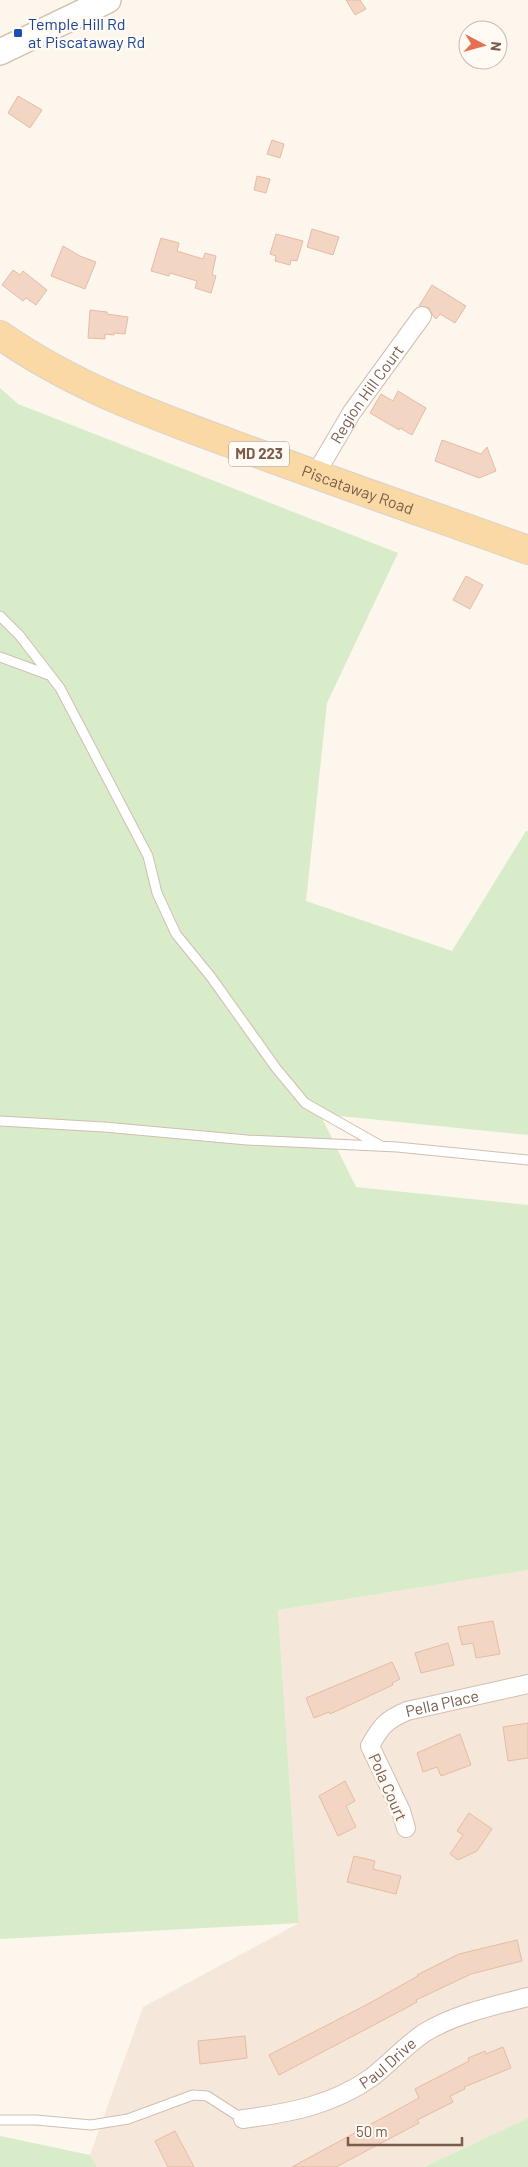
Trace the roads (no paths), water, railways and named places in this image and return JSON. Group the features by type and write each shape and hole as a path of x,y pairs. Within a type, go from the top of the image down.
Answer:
{"main road":[{"path":"0,52 108,0"},
{"name":"Piscataway Road","path":"0,335 42,362 104,395 152,415 528,550"}],"street":[{"name":"Region Hill Court","path":"315,475 347,419 422,316"},
{"name":"Pella Place","path":"370,1746 385,1723 407,1711 528,1684"},
{"name":"Pola Court","path":"370,1746 401,1811 406,1828"},
{"name":"Paul Drive","path":"243,2119 287,2113 331,2100 354,2090 424,2033 447,2021 528,1997"}],"lane":[{"path":"0,616 20,636 60,688 148,856 157,893 176,934 211,977 276,1068 305,1103 381,1146"},
{"path":"0,657 49,675"},
{"path":"0,1121 104,1127 247,1140 381,1146 528,1160"},
{"path":"0,2120 36,2120 91,2126 128,2119 193,2095 208,2096 243,2119"}],"place":[{"name":"Temple Hill Rd at Piscataway Rd","path":"18,33"}]}
